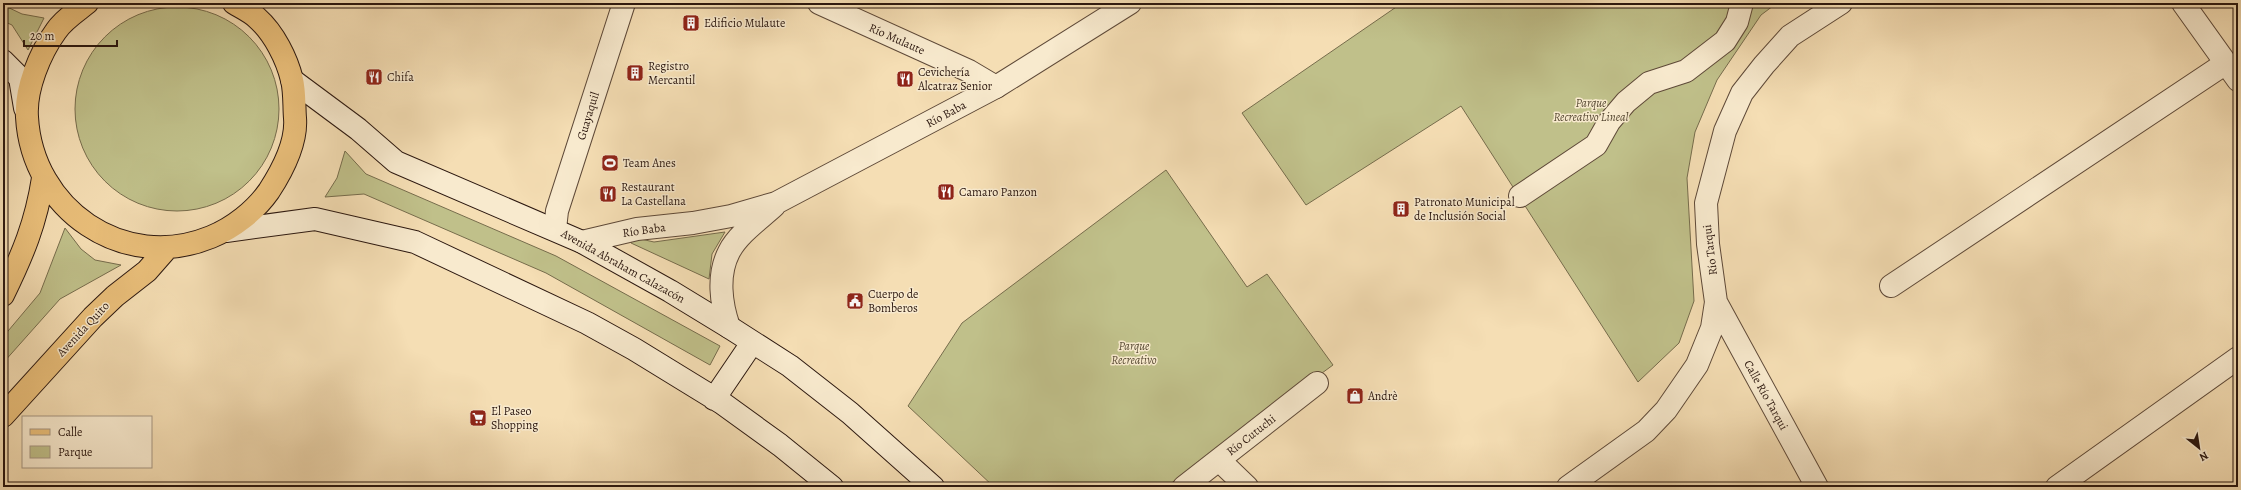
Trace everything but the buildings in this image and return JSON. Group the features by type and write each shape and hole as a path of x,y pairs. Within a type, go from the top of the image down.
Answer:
{"main road":[{"path":"87,3 57,29 34,70 26,116 31,148 43,178 57,199 75,216 96,230 124,242 143,246 168,247 198,242 226,231 260,204 285,166 296,124 292,80 279,47 260,10 234,3"},
{"path":"3,295 24,252 38,211 43,178"},
{"name":"Avenida Quito","path":"3,416 93,317 115,296 147,271 168,247"}],"street":[{"name":"Guayaquil","path":"555,229 557,211 624,3"},
{"name":"Río Mulaute","path":"819,3 969,71 996,87"},
{"name":"Río Baba","path":"582,242 638,228 693,223 731,216 776,203 996,87 1130,3"},
{"path":"1520,196 1596,145 1609,122 1626,102 1649,83 1686,71 1725,41 1737,22 1742,3"},
{"name":"Río Tarqui","path":"1568,487 1646,431 1666,410 1698,365 1712,328 1716,302 1708,244 1706,203 1725,131 1742,93 1769,59 1790,36 1841,3"},
{"path":"1891,286 2232,72 2183,3"},
{"path":"3,61 20,78 26,116"},
{"name":"Avenida Abraham Calazacón","path":"292,80 358,129 396,162 555,229 582,242 670,291 729,327 790,366 850,413 933,487"},
{"name":"Río Baba","path":"729,327 722,301 723,269 729,252 740,238 776,203"},
{"path":"226,231 315,219 415,242 587,323 634,350 714,399 780,445 832,487"},
{"name":"Calle Río Tarqui","path":"1716,302 1816,487"},
{"path":"714,399 752,342"},
{"path":"2057,487 2238,358"},
{"name":"Río Cutuchi","path":"1184,487 1317,383"},
{"path":"1219,460 1247,487"}],"green space":[{"name":"Parque Recreativo Lineal","path":"1402,3 1777,3 1761,15 1717,80 1695,132 1687,178 1694,301 1679,343 1638,382 1461,106 1306,205 1242,113"},
{"path":"3,5 22,14 44,18 28,50 12,25 3,21"},
{"path":"177,7 197,9 225,19 242,30 256,44 271,70 277,89 279,109 277,129 267,157 256,174 242,188 216,203 197,209 177,211 157,209 129,199 112,188 98,174 83,148 77,129 75,109 77,89 87,61 98,44 112,30 138,15 157,9"},
{"path":"345,151 366,174 556,256 720,346 710,365 546,273 364,194 325,197 337,178"},
{"name":"Parque Recreativo","path":"1166,170 1247,287 1267,274 1333,365 1166,487 994,487 908,406 962,323"},
{"path":"65,228 81,249 95,260 121,265 60,299 3,363 3,337 40,293"},
{"path":"725,232 712,254 709,279 631,243 632,237 654,242"}],"place":[{"name":"Edificio Mulaute","path":"691,23"},
{"name":"Registro Mercantil","path":"635,73"},
{"name":"Chifa","path":"374,77"},
{"name":"Cevichería Alcatraz Senior","path":"905,79"},
{"name":"Team Anes","path":"610,163"},
{"name":"Camaro Panzon","path":"946,192"},
{"name":"Restaurant La Castellana","path":"608,194"},
{"name":"Patronato Municipal de Inclusión Social","path":"1401,209"},
{"name":"Cuerpo de Bomberos","path":"855,301"},
{"name":"Andrè","path":"1355,396"},
{"name":"El Paseo Shopping","path":"478,418"}]}
